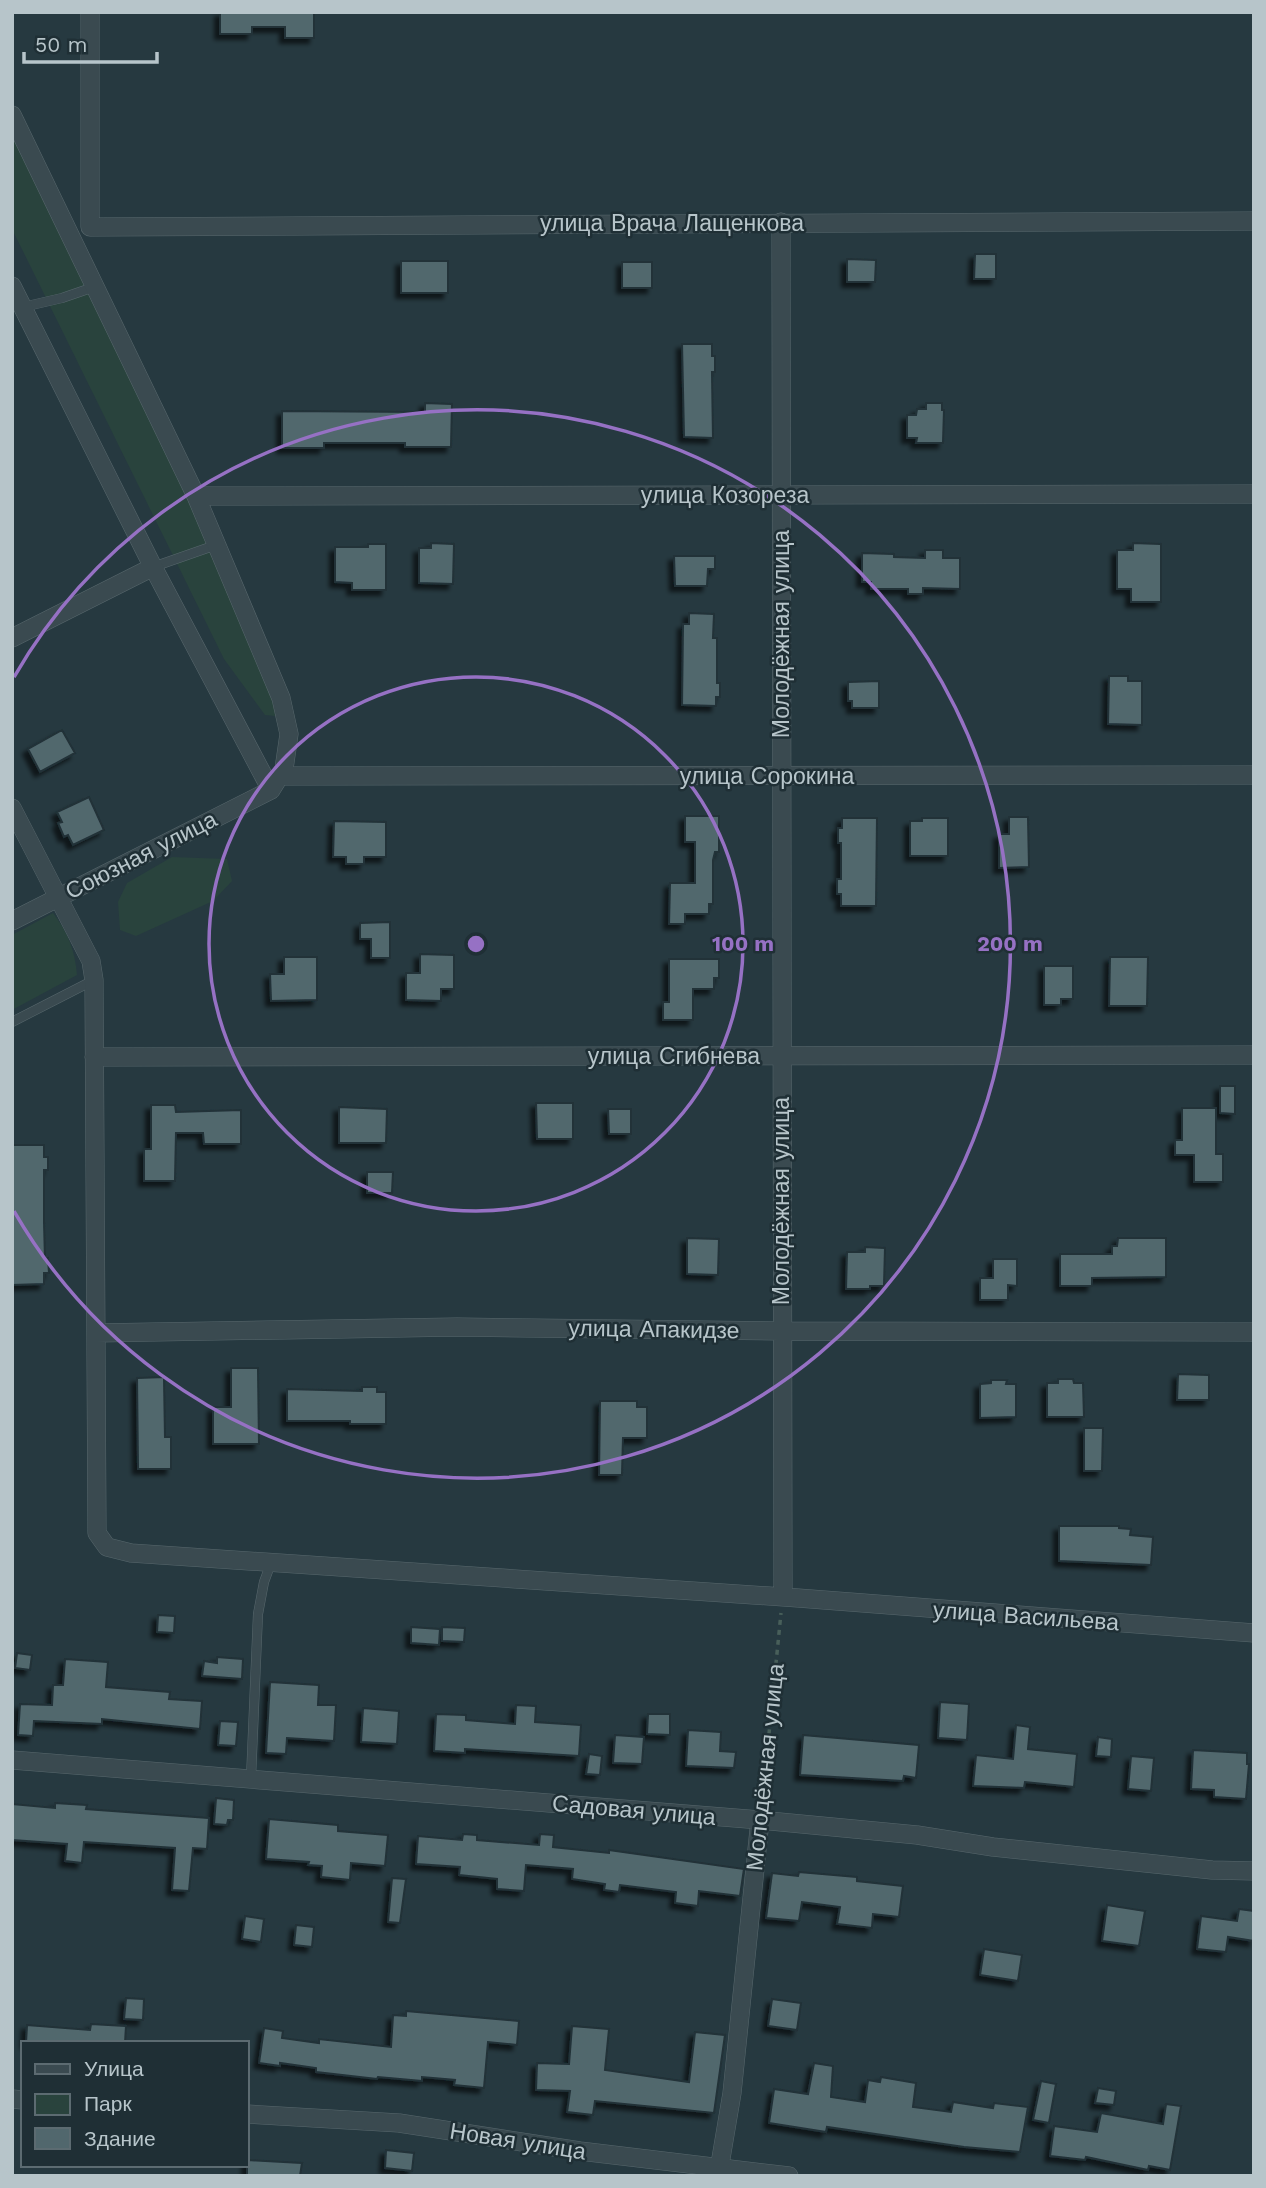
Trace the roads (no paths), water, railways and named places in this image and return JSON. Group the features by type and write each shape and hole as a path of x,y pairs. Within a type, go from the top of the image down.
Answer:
{"street":[{"path":"90,12 90,227"},
{"path":"12,115 196,496 281,698 289,734 284,769 275,783 153,567 12,286"},
{"name":"улица Врача Лащенкова","path":"90,227 1254,221"},
{"name":"Молодёжная улица","path":"781,222 781,1331 790,1598"},
{"name":"улица Козореза","path":"196,496 1254,494"},
{"path":"12,638 153,567"},
{"name":"улица Сорокина","path":"275,783 781,776 1254,775"},
{"name":"Союзная улица","path":"12,921 275,783"},
{"name":"улица Васильева","path":"12,808 91,961 94,980 97,1533 107,1547 131,1553 1254,1633"},
{"name":"улица Сгибнева","path":"94,1057 1254,1055"},
{"name":"улица Апакидзе","path":"96,1332 457,1327 1254,1332"},
{"name":"Садовая улица","path":"12,1759 760,1820 917,1835 993,1847 1184,1867 1254,1871"},
{"name":"Молодёжная улица","path":"719,2172 732,2093 760,1820"},
{"name":"Новая улица","path":"248,2114 399,2123 719,2172 789,2176"}],"lane":[{"path":"72,242 90,227"},
{"path":"23,307 94,287"},
{"path":"153,567 216,545"},
{"path":"12,1022 94,980"},
{"path":"250,1778 258,1614 271,1563"}]}
